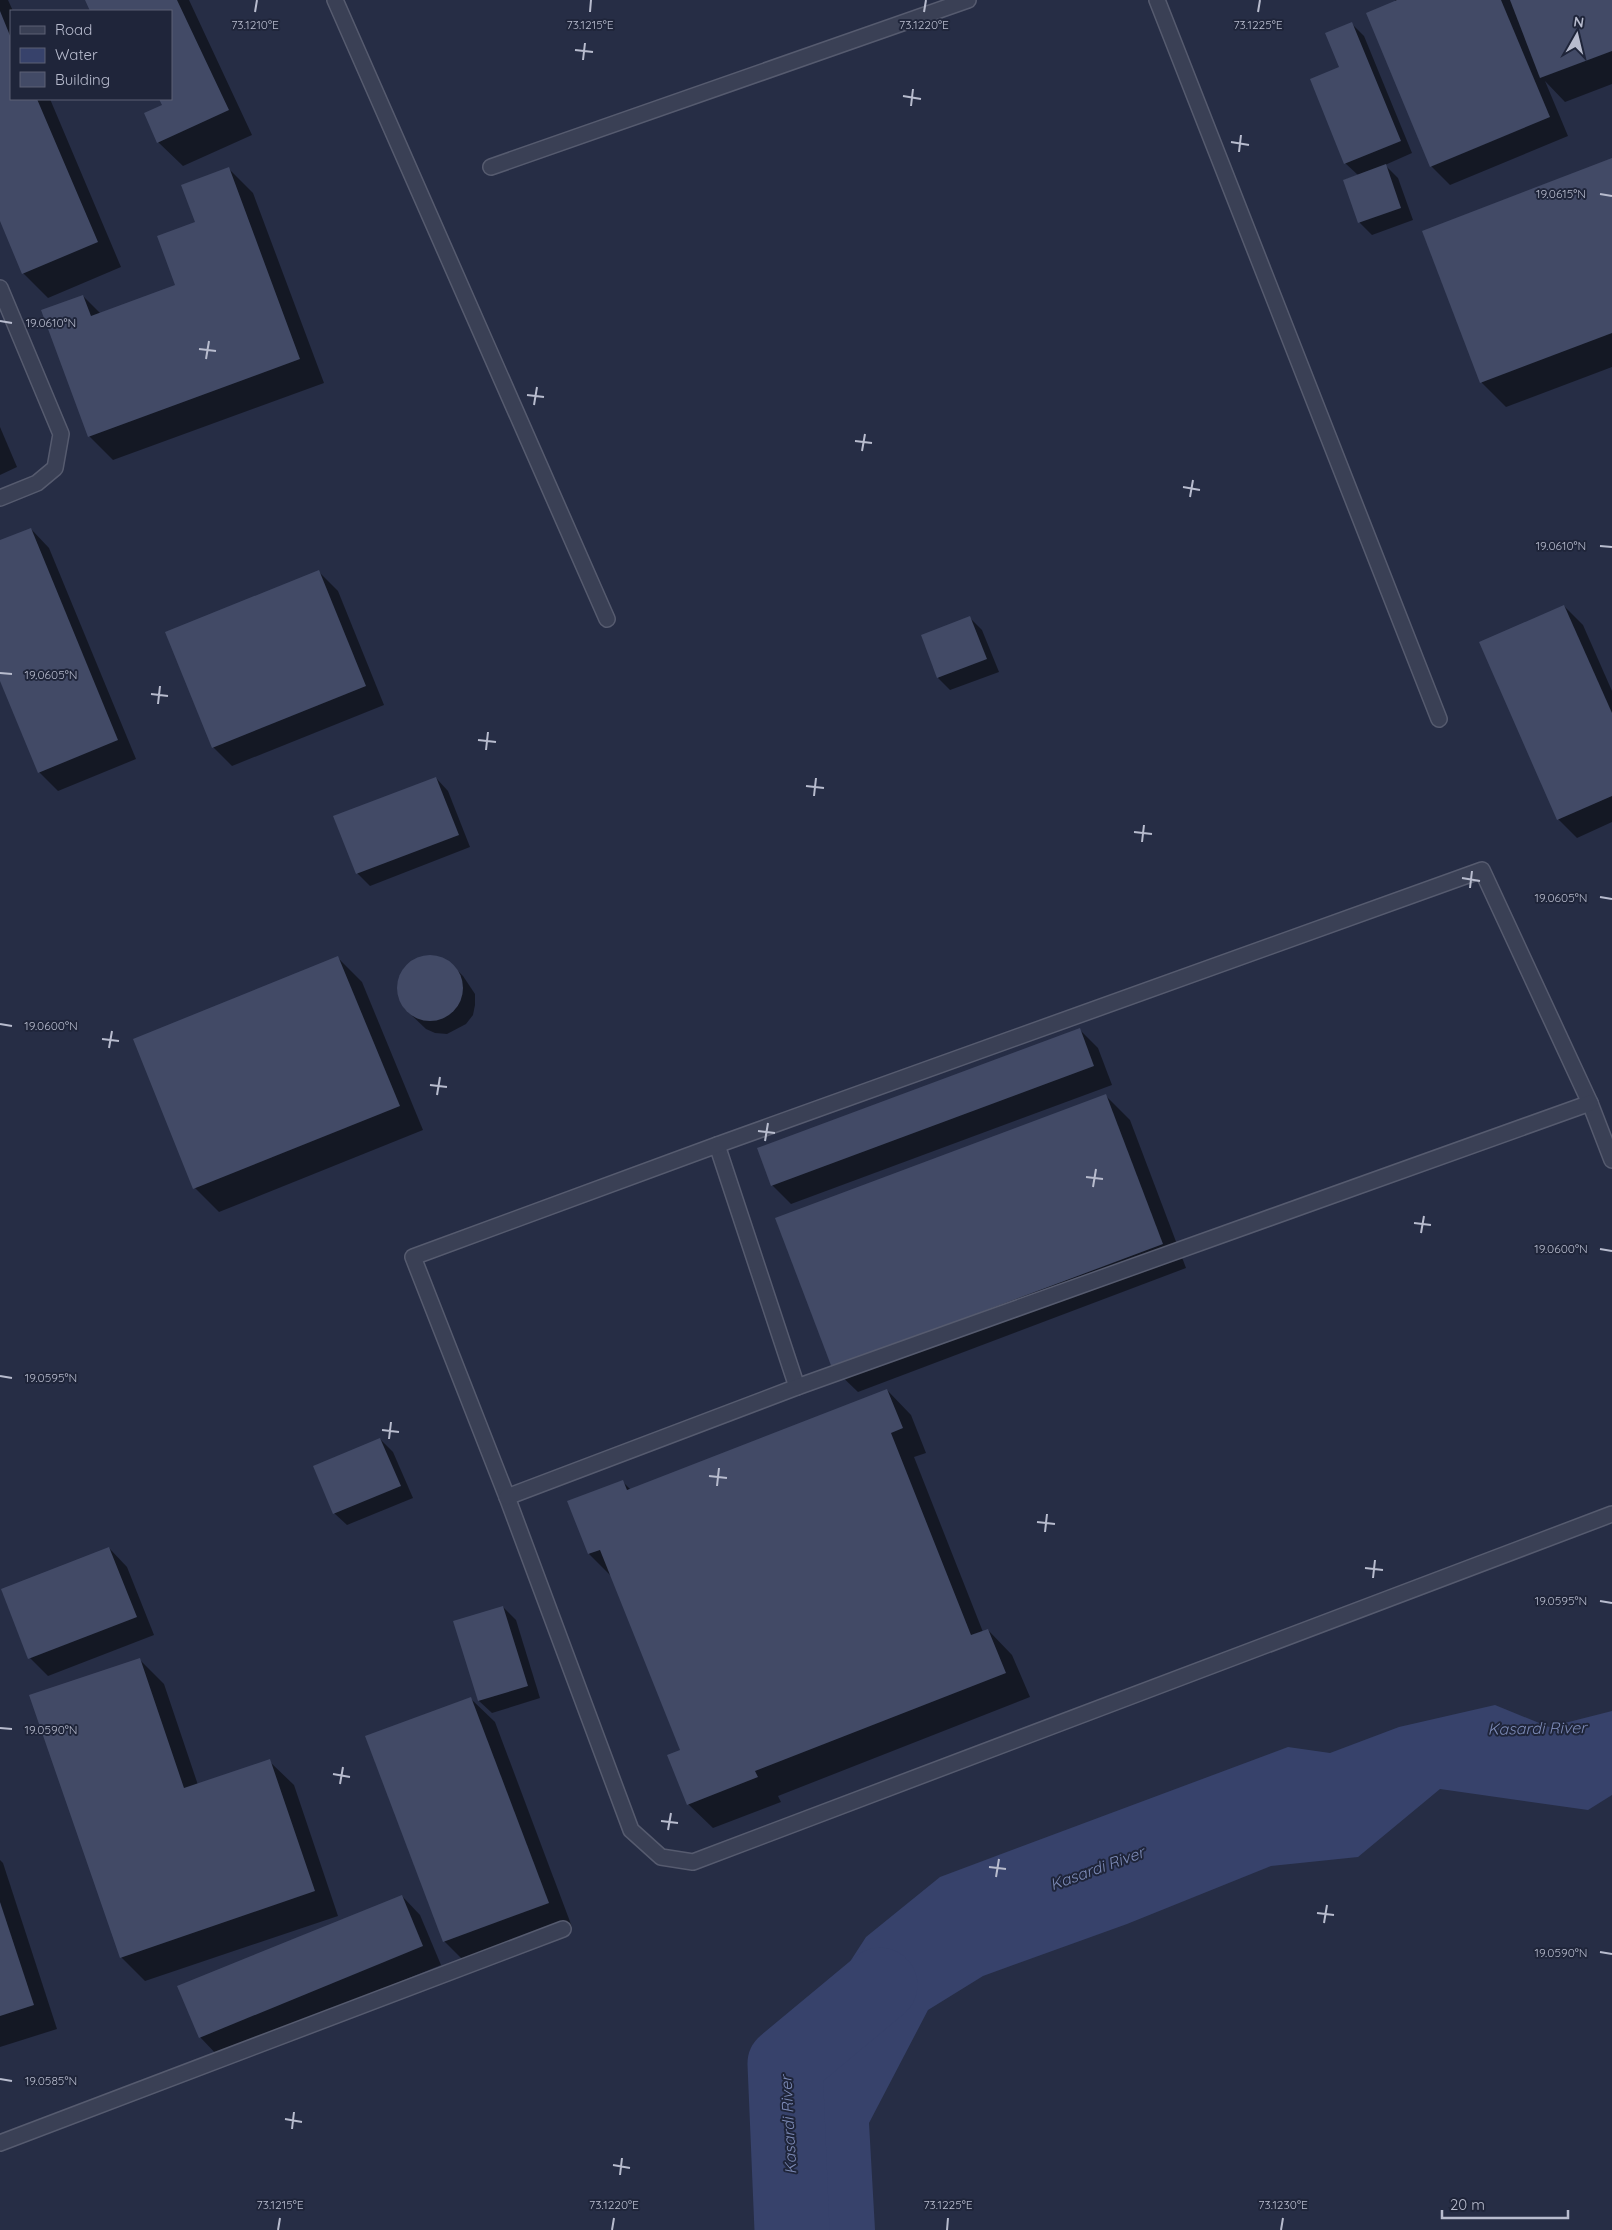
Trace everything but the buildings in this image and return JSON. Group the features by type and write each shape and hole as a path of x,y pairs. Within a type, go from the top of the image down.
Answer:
{"street":[{"path":"335,0 607,619"},
{"path":"491,167 968,0"},
{"path":"1157,0 1439,719"},
{"path":"0,288 61,434 55,468 37,483 0,498"},
{"path":"1612,1160 1590,1103 1482,870 717,1145 413,1257 507,1496 631,1830 661,1857 694,1862 1612,1514"},
{"path":"507,1496 797,1387 1590,1103"},
{"path":"717,1145 797,1387"},
{"path":"0,2143 563,1929"}],"water":[{"path":"1495,1705 1549,1727 1612,1711 1612,1795 1588,1810 1440,1789 1358,1857 1271,1866 1127,1924 983,1976 928,2010 869,2123 875,2230 755,2230 754,2171 811,2022 866,1937 940,1877 1288,1747 1330,1753 1399,1727"}],"waterway":[{"name":"Kasardi River","path":"792,2230 785,2064 880,1985"}]}
